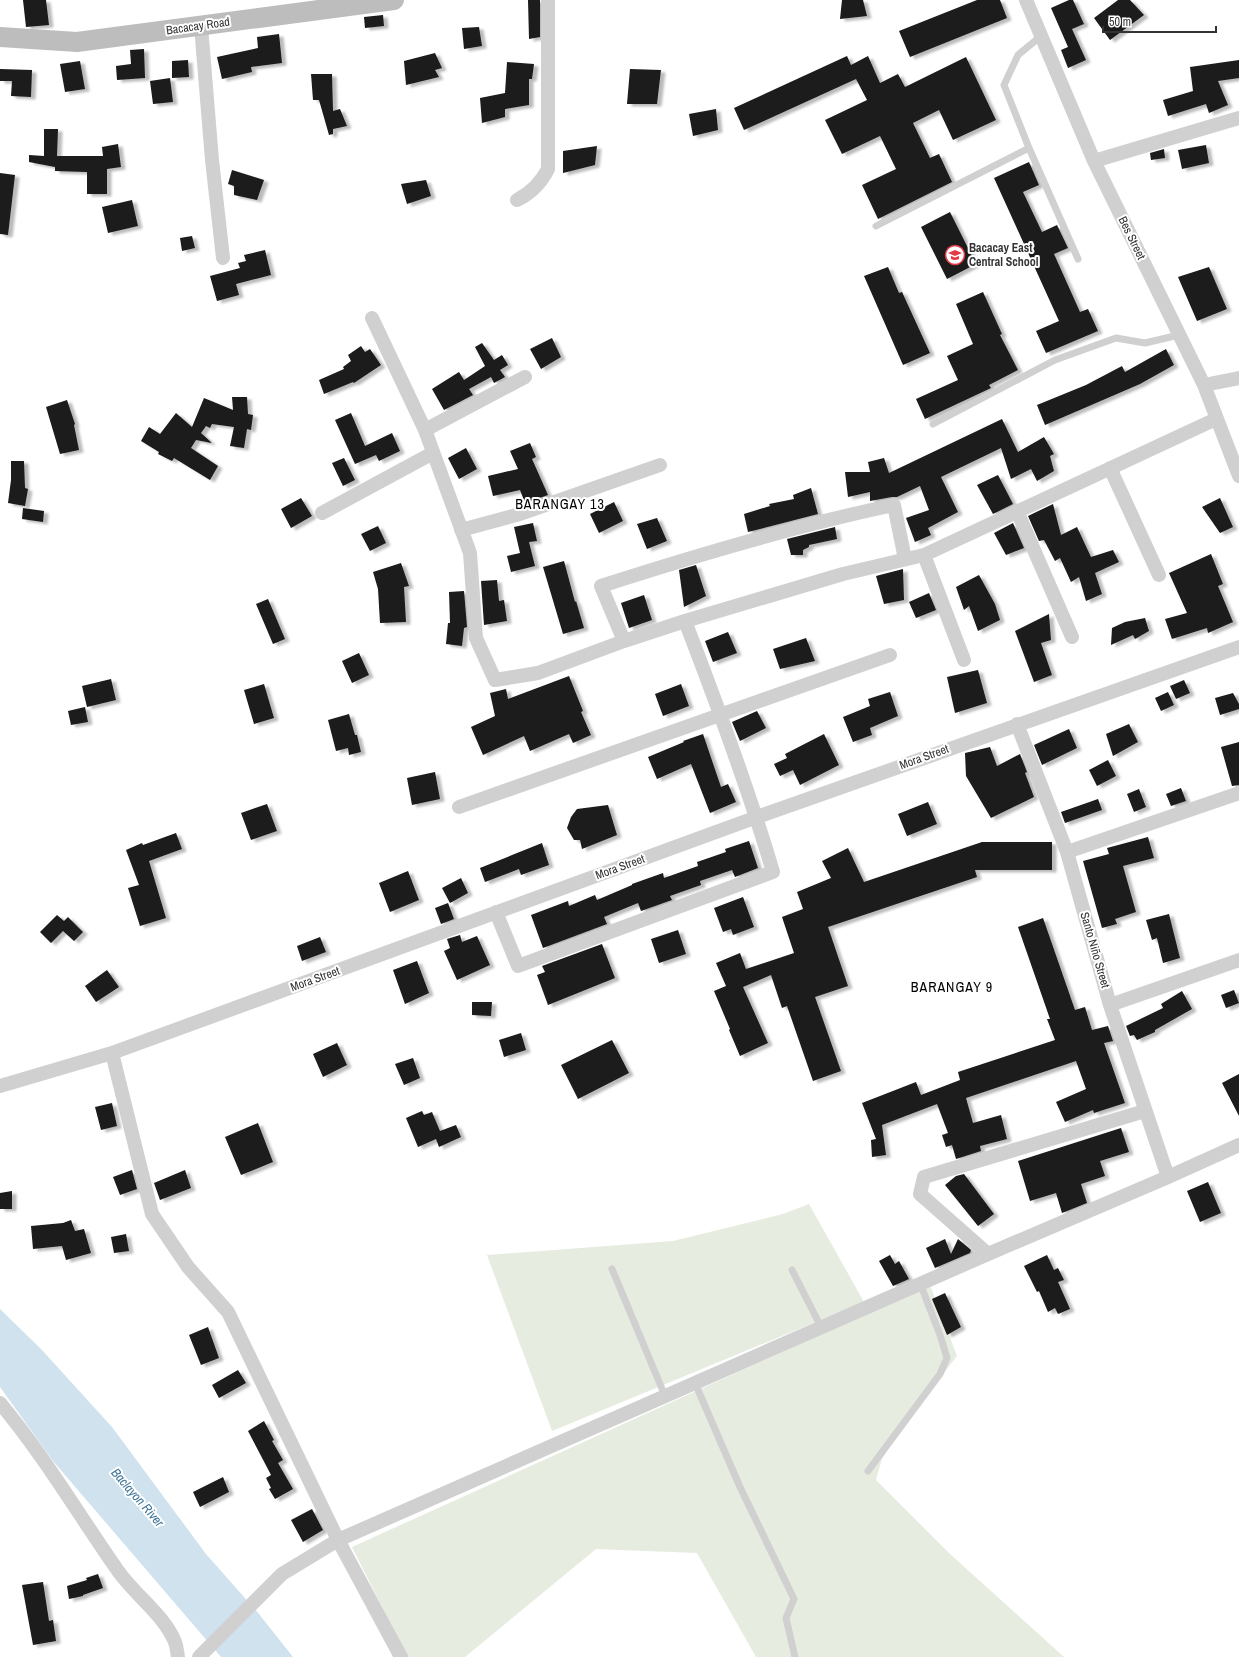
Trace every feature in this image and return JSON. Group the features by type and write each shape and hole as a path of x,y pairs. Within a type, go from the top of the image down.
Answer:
{"main road":[{"name":"Bacacay Road","path":"0,37 77,42 394,0"}],"street":[{"path":"517,200 529,194 544,178 548,169 548,0"},
{"name":"Bes Street","path":"1026,0 1094,162 1204,385 1239,476"},
{"path":"201,26 212,160 223,258"},
{"path":"1094,162 1239,118"},
{"path":"372,318 425,430 470,553 476,638 495,680 538,673 624,641 685,621 843,574 924,555 1216,418"},
{"path":"425,430 525,377"},
{"path":"1204,385 1239,378"},
{"path":"322,513 433,453"},
{"path":"461,530 520,514 660,465"},
{"path":"1110,468 1159,574"},
{"path":"624,641 601,586 700,554 836,517 894,505 905,560"},
{"path":"1017,511 1072,637"},
{"path":"924,555 964,660"},
{"path":"496,912 518,966 773,872 757,817 721,714 685,621"},
{"name":"Mora Street","path":"0,1086 112,1053 757,817 1017,724 1239,647"},
{"path":"459,807 890,655"},
{"name":"Santo Niño Street","path":"1017,724 1067,852 1110,1005 1168,1177"},
{"path":"1067,852 1239,793"},
{"path":"1110,1005 1239,960"},
{"path":"112,1053 152,1214 188,1267 228,1312 338,1540 401,1657"},
{"path":"988,1254 920,1194 924,1177 1145,1111"},
{"path":"199,1657 282,1574 338,1540 920,1283 1239,1145"},
{"path":"0,1403 30,1440 73,1502 117,1570 165,1625 175,1642 178,1657"}],"lane":[{"path":"1041,36 1018,55 1004,85 1028,148 1078,259"},
{"path":"876,226 1028,148"},
{"path":"933,424 1055,360 1116,338 1145,343 1179,336"},
{"path":"612,1269 665,1396"},
{"path":"792,1270 821,1327"},
{"path":"868,1471 940,1374 947,1358 940,1335 920,1283"},
{"path":"695,1383 740,1487 794,1599 786,1618 795,1657"}],"shaded area":[{"path":"809,1204 864,1302 552,1431 487,1255 673,1241 783,1214"},
{"path":"930,1285 957,1356 903,1425 882,1459 876,1480 949,1553 1064,1657 756,1657 697,1553 596,1549 465,1657 407,1657 352,1547"}],"water":[{"name":"Baclayon River","path":"0,1309 41,1349 112,1427 206,1554 259,1614 293,1657 221,1657 53,1461 0,1387"}],"building":[{"path":"23,0 46,0 49,25 26,27"},
{"path":"528,0 540,0 540,37 529,39"},
{"path":"842,0 863,0 867,16 840,19"},
{"path":"977,0 1000,0 1007,18 910,57 899,31"},
{"path":"1069,0 1073,0 1084,24 1072,29 1086,60 1068,68 1061,50 1068,47 1051,8"},
{"path":"1118,0 1130,0 1144,15 1110,40 1094,18"},
{"path":"383,15 384,26 365,28 364,17"},
{"path":"479,27 482,46 464,49 462,28"},
{"path":"279,34 282,63 251,67 252,72 222,79 217,57 258,48 257,37"},
{"path":"144,49 145,78 117,80 116,66 131,64 130,50"},
{"path":"435,53 442,68 435,70 439,77 406,85 404,61"},
{"path":"847,56 851,65 868,56 880,83 898,74 905,87 966,57 996,120 953,140 939,110 913,123 930,158 939,154 952,182 878,219 862,185 896,169 880,136 842,154 825,120 867,100 856,79 744,130 734,108"},
{"path":"188,60 189,77 172,78 172,61"},
{"path":"1239,60 1239,78 1218,81 1228,105 1209,113 1206,104 1168,116 1163,100 1193,91 1190,67"},
{"path":"80,61 85,89 65,92 60,64"},
{"path":"507,62 534,64 532,79 529,79 529,105 505,109 505,117 482,123 480,98 505,93"},
{"path":"0,69 32,70 31,97 11,96 12,81 0,81"},
{"path":"630,69 661,70 657,104 627,104"},
{"path":"311,74 332,74 333,111 340,109 347,126 333,129 333,134 329,135 319,100 313,100"},
{"path":"170,78 173,102 153,104 150,81"},
{"path":"716,109 718,130 693,136 689,114"},
{"path":"44,129 58,129 57,156 103,156 102,147 118,144 121,167 107,169 107,194 87,194 87,172 55,171 55,167 29,162 29,155 44,156"},
{"path":"1206,145 1209,163 1182,169 1178,150"},
{"path":"597,146 595,165 563,173 563,151"},
{"path":"1164,149 1165,158 1151,160 1150,153"},
{"path":"1029,162 1039,185 1023,192 1042,232 1057,225 1068,248 1054,254 1080,312 1088,309 1098,331 1046,353 1036,331 1059,321 994,178"},
{"path":"232,170 264,180 257,200 234,195 234,186 228,184"},
{"path":"0,173 15,175 8,235 0,234"},
{"path":"426,180 431,196 407,204 401,184"},
{"path":"132,200 138,226 108,233 102,207"},
{"path":"950,212 976,264 947,279 921,227"},
{"path":"192,236 195,248 182,251 180,238"},
{"path":"265,250 271,275 236,284 239,295 217,301 210,276 240,268 238,263 246,261 244,255"},
{"path":"888,267 899,293 902,292 930,353 903,365 864,276"},
{"path":"1209,267 1227,309 1197,321 1178,277"},
{"path":"983,292 1002,334 1000,335 1018,370 989,385 991,388 925,419 916,399 958,380 947,356 973,344 956,304"},
{"path":"552,338 561,357 541,369 530,349"},
{"path":"482,343 494,360 502,355 508,365 500,370 505,377 494,383 491,377 469,389 473,395 444,410 432,389 459,372 464,380 485,366 475,347"},
{"path":"361,346 365,352 370,349 381,365 354,383 353,382 324,394 319,380 344,369 343,367 351,361 348,355"},
{"path":"1166,349 1174,365 1140,384 1045,425 1037,405 1086,385 1122,366 1125,372"},
{"path":"232,397 247,397 248,414 253,415 251,430 247,429 244,448 230,446 234,427 212,424 210,428 206,426 201,433 212,443 196,440 191,448 218,466 210,480 174,458 172,461 158,454 159,452 141,441 149,427 160,434 176,413 192,427 204,398 233,410"},
{"path":"67,400 75,424 79,450 60,454 46,407"},
{"path":"351,413 365,446 392,433 400,451 379,461 376,455 355,464 335,420"},
{"path":"1002,419 1018,452 1044,437 1054,454 1050,456 1054,471 1037,481 1031,469 1011,479 1001,448 941,477 958,512 928,528 931,535 915,542 906,518 929,510 920,486 897,497 870,501 870,492 848,497 845,472 870,472 868,462 884,458 889,473"},
{"path":"530,443 536,457 532,459 548,495 525,503 520,490 493,496 488,476 518,469 510,451"},
{"path":"466,448 477,469 459,479 448,458"},
{"path":"344,458 355,480 343,486 332,463"},
{"path":"11,461 24,461 25,488 28,489 25,506 8,503 11,480"},
{"path":"998,475 1013,504 993,514 977,485"},
{"path":"811,488 818,514 748,532 744,514 770,506 769,504 794,499 793,495"},
{"path":"301,498 312,516 291,528 281,509"},
{"path":"1220,498 1233,527 1220,533 1202,507"},
{"path":"614,502 623,521 599,533 590,514"},
{"path":"1053,504 1061,535 1077,527 1091,557 1113,550 1119,562 1095,573 1102,594 1086,601 1079,577 1071,582 1060,558 1055,561 1044,540 1039,541 1028,516"},
{"path":"23,508 44,511 43,522 22,519"},
{"path":"657,518 667,541 647,549 637,524"},
{"path":"533,523 537,541 529,542 535,566 511,572 507,556 520,553 514,527"},
{"path":"1013,523 1024,548 1006,555 994,533"},
{"path":"378,526 386,543 370,551 361,534"},
{"path":"835,527 837,539 809,545 809,547 803,550 803,555 791,555 787,539"},
{"path":"1211,554 1223,584 1218,586 1233,622 1208,633 1207,628 1172,639 1165,619 1187,613 1169,573"},
{"path":"564,561 584,628 563,634 543,567"},
{"path":"401,563 409,586 404,587 406,622 380,623 378,589 373,572"},
{"path":"696,565 706,596 684,607 679,570"},
{"path":"903,569 904,600 884,604 876,576"},
{"path":"979,575 995,604 1000,620 978,631 969,606 964,610 956,587"},
{"path":"497,580 499,601 504,600 507,621 484,625 481,581"},
{"path":"464,591 467,627 464,628 462,646 446,644 448,623 450,623 449,592"},
{"path":"929,593 936,610 916,618 909,602"},
{"path":"644,595 652,620 629,628 621,603"},
{"path":"268,599 285,639 273,644 256,604"},
{"path":"1049,614 1051,640 1041,643 1052,675 1034,682 1015,631"},
{"path":"1145,618 1149,631 1135,639 1133,635 1111,645 1112,628 1125,622"},
{"path":"728,632 737,653 713,662 705,641"},
{"path":"806,638 815,661 780,669 773,649"},
{"path":"359,653 369,675 352,683 342,661"},
{"path":"978,670 987,703 955,713 947,677"},
{"path":"569,676 583,711 581,712 591,735 573,743 569,734 530,751 524,736 483,755 471,727 495,716 490,693 506,689 508,699"},
{"path":"111,679 116,700 87,707 82,686"},
{"path":"1184,680 1190,693 1176,699 1170,686"},
{"path":"264,684 274,718 254,724 244,690"},
{"path":"681,684 689,706 663,716 655,694"},
{"path":"890,692 898,716 870,728 872,735 853,742 843,717 870,706 868,699"},
{"path":"1168,692 1174,705 1161,711 1155,698"},
{"path":"1233,693 1239,704 1239,709 1220,715 1215,698"},
{"path":"85,707 88,722 71,725 68,711"},
{"path":"757,711 766,728 740,741 732,722"},
{"path":"349,714 355,735 357,735 361,752 349,755 348,748 336,751 328,720"},
{"path":"1129,724 1138,742 1113,756 1106,734"},
{"path":"1069,729 1077,748 1042,765 1034,745"},
{"path":"703,734 721,787 728,784 736,802 710,813 691,764 657,779 648,757 684,742 683,741"},
{"path":"824,734 839,765 800,785 793,770 780,776 774,764 787,758 785,754"},
{"path":"1239,742 1239,785 1232,786 1221,747"},
{"path":"990,747 997,766 1020,754 1034,797 991,818 966,776 965,753"},
{"path":"1108,760 1116,776 1097,786 1089,770"},
{"path":"435,772 440,799 412,805 407,778"},
{"path":"1181,788 1186,801 1171,806 1166,794"},
{"path":"1139,789 1146,807 1134,812 1127,794"},
{"path":"1098,799 1102,810 1065,823 1061,812"},
{"path":"928,802 937,824 907,836 898,814"},
{"path":"267,804 277,831 251,840 241,813"},
{"path":"608,805 617,835 582,849 580,840 574,840 567,828 571,817 577,809"},
{"path":"176,833 182,849 149,861 166,918 140,926 128,888 139,885 126,850 142,843 143,845"},
{"path":"1148,837 1154,858 1123,866 1136,912 1115,919 1117,924 1102,928 1083,861 1109,854 1107,848"},
{"path":"749,841 758,868 735,877 732,870 700,881 701,885 670,896 672,900 641,911 638,903 604,917 607,924 543,948 531,915 568,901 569,906 595,895 597,900 632,884 663,873 664,878 698,866 697,862 726,852 725,849"},
{"path":"982,842 1052,842 1052,870 975,870 977,877 828,927 848,986 815,997 841,1071 813,1081 787,1006 782,1008 771,975 743,987 768,1043 740,1056 714,991 726,986 716,963 740,953 746,969 794,953 782,917 803,909 797,892 831,878 822,861 848,848 864,882"},
{"path":"542,843 549,865 521,875 519,869 485,882 480,868"},
{"path":"408,871 419,900 390,912 379,883"},
{"path":"461,878 468,893 450,903 442,888"},
{"path":"743,897 754,927 733,935 731,929 723,932 714,908"},
{"path":"448,903 454,919 441,924 435,908"},
{"path":"1169,914 1180,958 1163,963 1157,938 1152,940 1146,920"},
{"path":"57,915 64,921 68,917 83,932 74,941 63,931 51,943 40,932"},
{"path":"1043,918 1075,1010 1085,1007 1092,1030 1108,1026 1113,1041 1104,1043 1125,1103 1094,1113 1093,1110 1065,1122 1056,1102 1086,1089 1076,1061 966,1098 973,1123 1001,1115 1007,1139 980,1146 981,1151 956,1159 952,1145 946,1147 942,1135 948,1133 937,1104 882,1125 886,1155 872,1157 871,1140 876,1139 862,1103 916,1082 921,1095 960,1080 958,1072 1055,1040 1047,1019 1050,1019 1018,927"},
{"path":"678,930 686,954 659,963 651,939"},
{"path":"460,935 462,942 477,936 490,965 457,980 444,951 450,948 447,939"},
{"path":"320,937 326,952 302,961 297,946"},
{"path":"602,944 615,978 548,1005 537,975 545,972 542,966"},
{"path":"417,961 429,993 405,1004 393,970"},
{"path":"107,970 119,987 96,1002 85,986"},
{"path":"1234,990 1239,1003 1226,1008 1221,995"},
{"path":"1182,991 1192,1009 1155,1030 1155,1032 1137,1040 1134,1035 1130,1036 1126,1026 1163,1008 1161,1004"},
{"path":"472,1002 492,1002 491,1016 472,1015"},
{"path":"521,1033 526,1050 504,1057 499,1040"},
{"path":"612,1040 629,1073 578,1099 561,1065"},
{"path":"337,1043 347,1065 323,1077 313,1054"},
{"path":"413,1058 420,1078 404,1085 395,1064"},
{"path":"1239,1074 1239,1116 1222,1083"},
{"path":"112,1103 117,1126 101,1130 95,1107"},
{"path":"422,1111 424,1115 432,1112 440,1131 456,1125 461,1137 439,1147 436,1139 418,1147 406,1118"},
{"path":"258,1123 273,1162 241,1175 225,1137"},
{"path":"1121,1128 1129,1152 1100,1161 1105,1176 1081,1184 1087,1203 1062,1213 1056,1193 1030,1201 1018,1161"},
{"path":"132,1170 137,1189 120,1195 113,1177"},
{"path":"185,1170 191,1188 160,1200 154,1183"},
{"path":"964,1174 994,1214 978,1226 945,1185 956,1176"},
{"path":"1208,1182 1221,1213 1200,1222 1187,1191"},
{"path":"12,1191 12,1209 0,1209 0,1193"},
{"path":"71,1220 75,1231 84,1229 91,1253 66,1260 62,1246 33,1249 31,1226 63,1223"},
{"path":"126,1234 129,1251 114,1253 111,1237"},
{"path":"945,1239 951,1254 958,1239 971,1250 970,1253 935,1268 926,1248"},
{"path":"890,1255 895,1264 899,1261 909,1279 893,1286 879,1261"},
{"path":"1047,1255 1054,1270 1058,1268 1064,1280 1058,1282 1070,1309 1058,1314 1055,1308 1048,1312 1039,1291 1037,1292 1024,1266"},
{"path":"945,1293 961,1327 947,1335 932,1299"},
{"path":"208,1327 219,1358 201,1365 189,1335"},
{"path":"238,1370 246,1383 219,1398 212,1385"},
{"path":"264,1421 274,1440 272,1441 283,1460 278,1463 293,1489 275,1499 269,1489 271,1488 266,1478 271,1475 248,1431"},
{"path":"223,1477 229,1492 200,1507 193,1492"},
{"path":"312,1509 323,1530 303,1542 291,1520"},
{"path":"98,1574 103,1588 83,1596 69,1599 67,1586 87,1580 86,1578"},
{"path":"43,1582 49,1621 53,1620 56,1641 33,1645 22,1585"}],"place":[{"name":"Bacacay East Central School","path":"955,255"}],"district":[{"name":"BARANGAY 13","path":"560,504"},
{"name":"BARANGAY 9","path":"952,987"}]}
